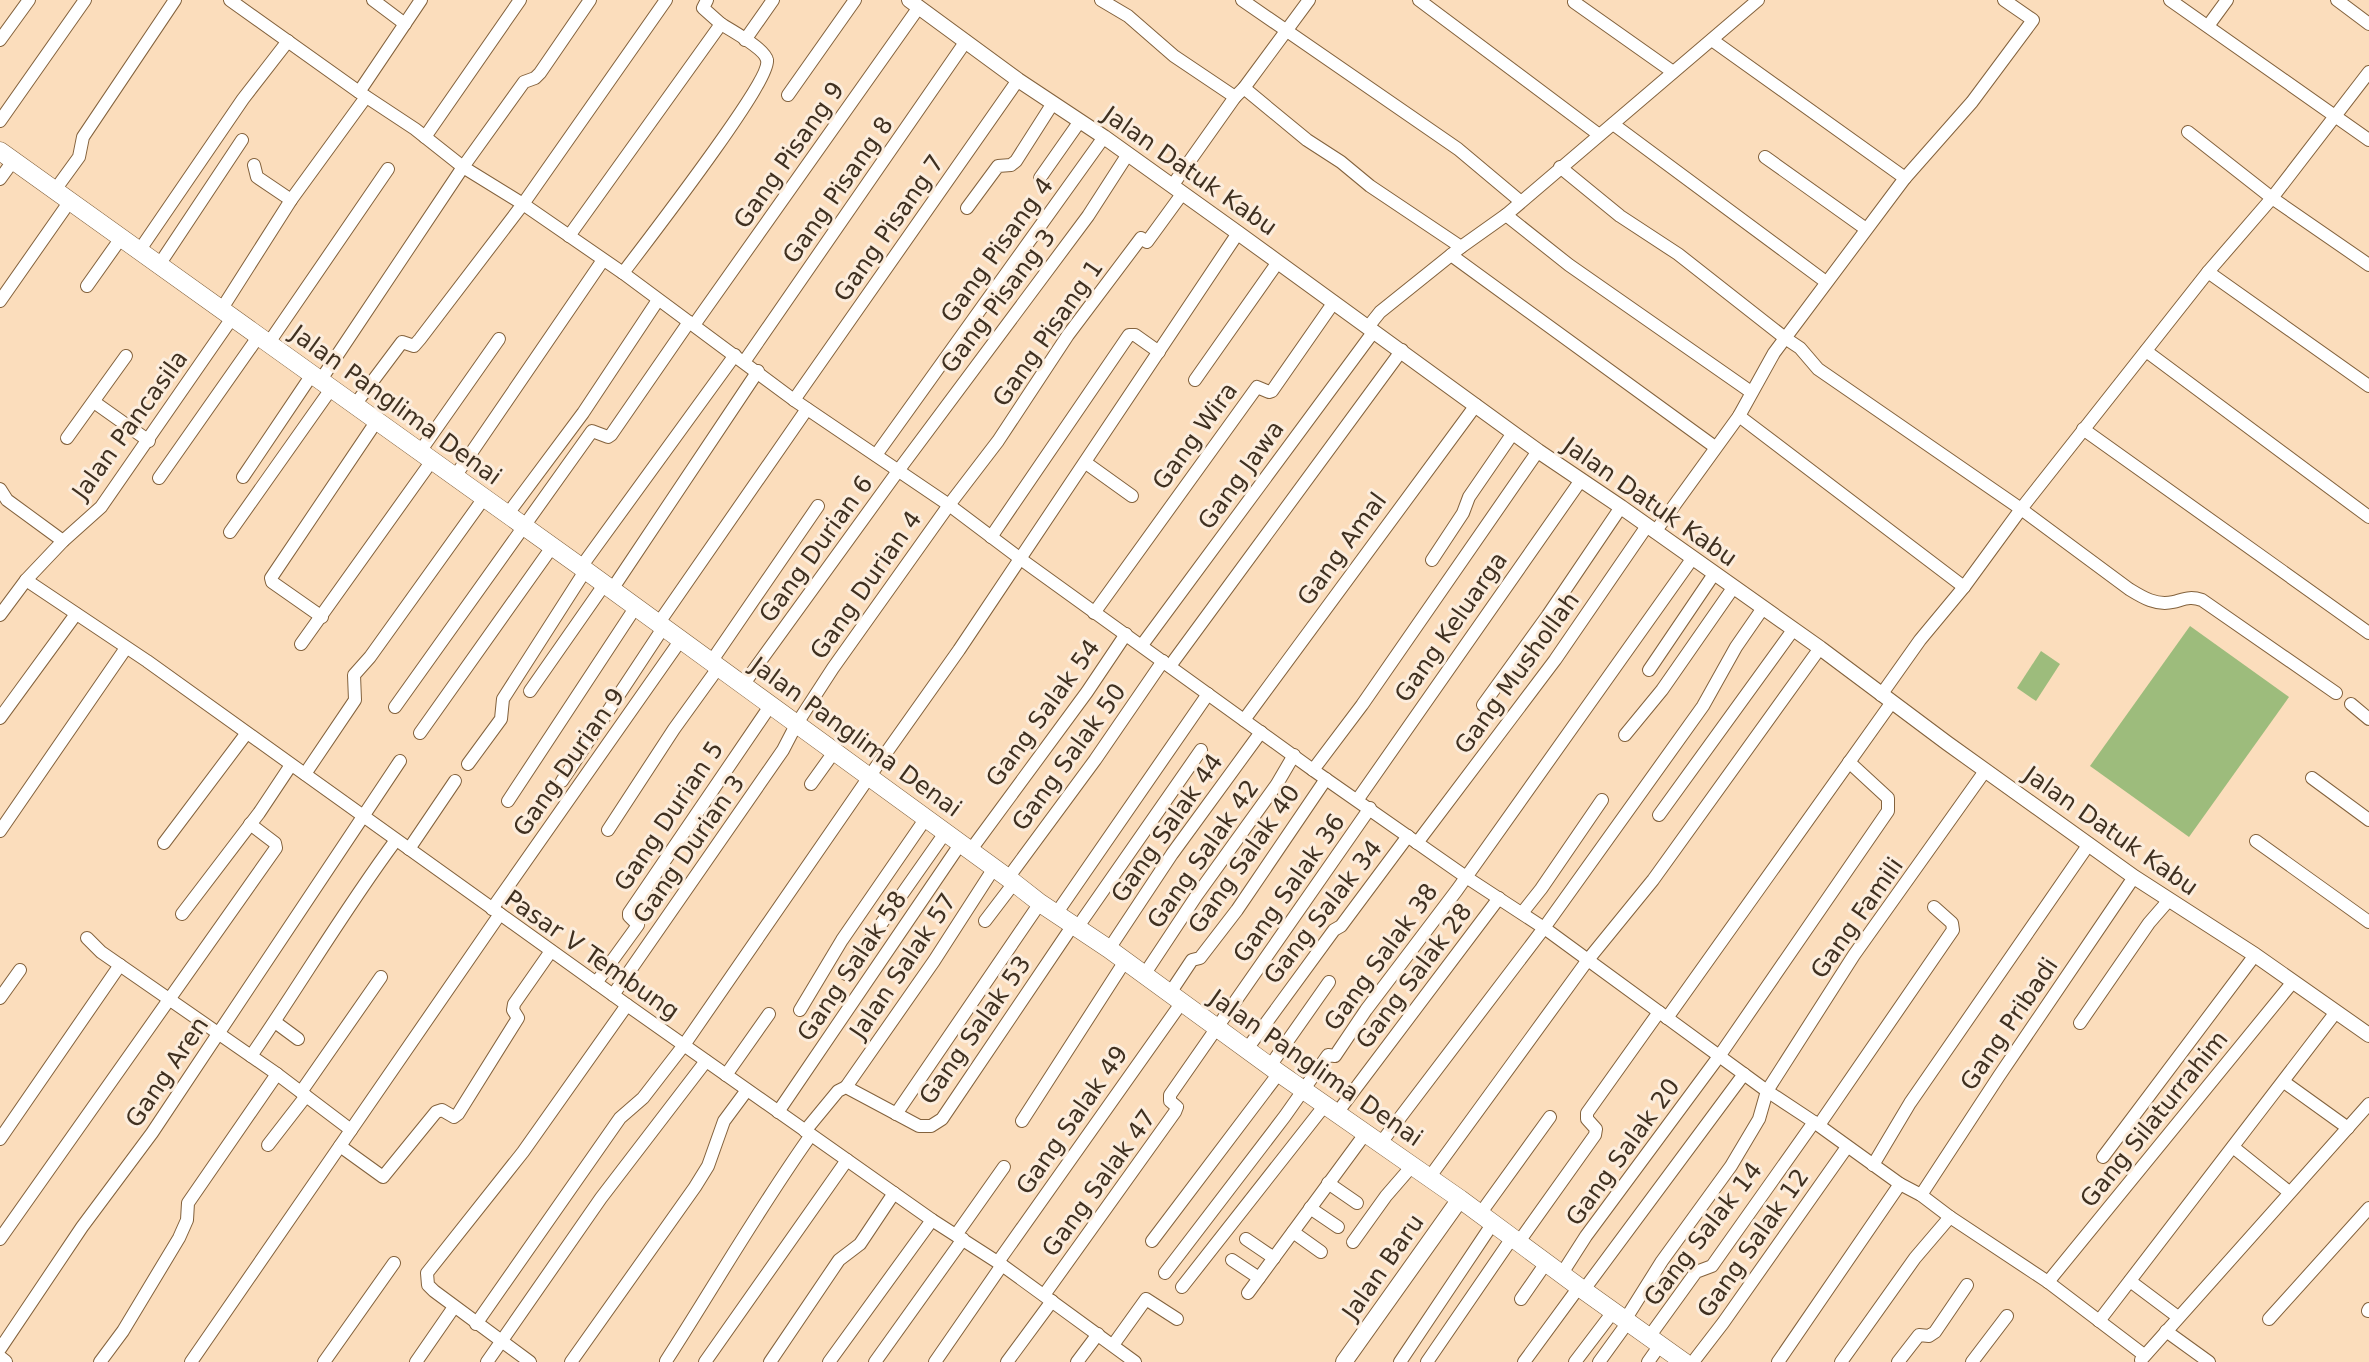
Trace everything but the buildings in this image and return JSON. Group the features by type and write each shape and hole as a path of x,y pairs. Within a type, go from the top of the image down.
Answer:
{"main road":[{"name":"Jalan Panglima Denai","path":"7,156 583,569 1040,903 1109,949 1372,1139 1460,1199 1684,1362"},
{"name":"Jalan Baru","path":"1344,1362 1460,1199"}],"street":[{"path":"0,40 29,0"},
{"path":"0,121 85,0"},
{"path":"55,190 79,156 83,137 175,0"},
{"path":"230,0 246,5 288,41 425,137 463,167 523,204 623,273 794,400 948,505 1313,770 1544,928 1767,1091 1900,1184 1921,1195 2048,1282 2099,1321 2142,1359 2369,1104"},
{"path":"373,0 405,24"},
{"name":"Jalan Pancasila","path":"0,615 26,580 63,541 101,507 149,441 227,314 290,200 363,95 421,0"},
{"path":"425,137 520,0"},
{"path":"230,532 321,382 463,167 524,82 540,73 590,0"},
{"path":"354,406 402,342 412,346 416,344 523,204 666,0"},
{"path":"745,40 774,0"},
{"path":"788,95 855,0"},
{"path":"1101,0 1128,16 1174,56 1240,93 1341,162 1715,447"},
{"path":"1242,0 1458,149 1520,201"},
{"name":"Gang Pisang 1","path":"948,505 999,441 1068,335 1141,239 1147,242 1240,93 1309,0"},
{"path":"1419,0 1598,134"},
{"name":"Gang Jawa","path":"1142,645 1373,324 1456,251 1506,215 1758,0"},
{"name":"Gang Mushollah","path":"1413,839 1555,660 1739,416 1785,338 1866,229 1905,178 1972,102 2033,20 2004,0"},
{"path":"2170,0 2369,140"},
{"path":"2208,26 2227,0"},
{"path":"2337,0 2369,24"},
{"path":"1574,2 1673,72"},
{"path":"623,273 745,107 766,71 768,62 764,53 721,23 705,4"},
{"name":"Jalan Datuk Kabu","path":"914,4 1335,302 1373,324 1402,351 1538,451 1621,507 1657,526 1692,559 2134,877 2255,955 2369,1035"},
{"name":"Gang Pisang 9","path":"522,527 592,431 608,438 692,324 914,4"},
{"path":"569,236 721,23"},
{"path":"1712,40 1905,178"},
{"path":"139,251 243,99 288,41"},
{"name":"Gang Pisang 8","path":"468,764 501,719 503,699 583,569 739,358 966,41"},
{"path":"1427,1362 1595,1135 1596,1129 1587,1119 1587,1113 1663,1015 1849,762 1920,640 1964,587 2083,429 2208,272 2272,198 2369,72"},
{"name":"Gang Pisang 7","path":"794,400 1018,80"},
{"path":"967,208 998,166 1012,165 1016,161 1053,103"},
{"path":"1040,178 1080,121"},
{"path":"1613,124 1826,282"},
{"path":"2188,132 2272,198 2369,265"},
{"name":"Gang Pisang 4","path":"876,455 1104,137"},
{"path":"159,265 242,140"},
{"name":"Gang Pisang 3","path":"898,471 1088,216 1128,154"},
{"path":"0,179 7,156"},
{"path":"1765,157 1866,229"},
{"path":"254,165 257,177 290,200"},
{"path":"1560,167 1620,216 1678,254 1800,348 1818,369 2021,509 2142,597 2162,603 2188,597 2202,600 2336,693"},
{"path":"159,478 388,169"},
{"path":"0,301 70,201"},
{"path":"1506,215 1569,265 1751,392"},
{"path":"476,1324 620,1118 643,1098 684,1045 1021,560 1238,233"},
{"path":"87,286 121,237"},
{"path":"454,478 603,260"},
{"path":"1195,380 1278,262"},
{"path":"2208,272 2369,386"},
{"path":"507,515 583,413 657,300"},
{"name":"Gang Wira","path":"1094,613 1256,387 1272,391 1335,302"},
{"path":"991,537 1129,335 1135,335 1159,352"},
{"path":"302,645 499,340"},
{"name":"Gang Salak 50","path":"1005,876 1402,351"},
{"path":"2146,351 2369,517"},
{"path":"67,438 126,356"},
{"path":"530,691 608,588 758,371"},
{"path":"243,477 321,382"},
{"path":"94,402 149,441"},
{"name":"Gang Amal","path":"1244,720 1476,405"},
{"path":"562,781 660,626 807,409"},
{"path":"1739,416 1964,587"},
{"path":"322,617 272,582 271,578 376,422"},
{"path":"2083,429 2369,634"},
{"path":"1432,560 1463,513 1469,497 1513,433"},
{"path":"1313,770 1363,705 1538,451"},
{"path":"1086,463 1132,496"},
{"name":"Gang Durian 6","path":"743,685 898,471"},
{"name":"Gang Keluarga","path":"1358,799 1581,480"},
{"path":"0,489 7,500 63,541"},
{"path":"305,774 355,700 354,675 370,657 484,498"},
{"name":"Gang Durian 4","path":"796,725 948,505"},
{"path":"608,830 818,506"},
{"path":"1483,705 1621,507"},
{"path":"395,707 522,527"},
{"path":"420,733 552,547"},
{"name":"Gang Salak 38","path":"1165,1273 1328,1055 1335,1056 1692,559"},
{"path":"1649,670 1714,574"},
{"name":"Pasar V Tembung","path":"26,580 305,774 894,1194 1000,1264 1135,1362"},
{"path":"1625,736 1662,690 1733,588"},
{"path":"508,800 635,608"},
{"path":"1248,1293 1328,1183 1372,1139 1544,928 1703,706 1736,647 1763,608"},
{"path":"0,718 76,614"},
{"path":"1659,814 1793,630"},
{"name":"Gang Salak 54","path":"966,847 1087,692 1126,634"},
{"name":"Gang Durian 9","path":"191,1362 351,1130 680,640"},
{"path":"0,831 126,648"},
{"path":"1429,1178 1587,961 1653,880 1819,648"},
{"path":"1056,914 1208,694"},
{"path":"2351,704 2369,719"},
{"name":"Gang Durian 5","path":"596,983 637,927 629,913 770,706"},
{"name":"Gang Durian 3","path":"613,995 783,750 796,725"},
{"name":"Gang Salak 44","path":"1109,949 1172,854 1261,732"},
{"path":"164,843 246,734"},
{"name":"Gang Salak 53","path":"846,1087 919,1126 931,1126 942,1119 1201,750"},
{"path":"811,784 834,752"},
{"name":"Gang Salak 42","path":"1144,975 1197,895 1277,784 1294,755"},
{"name":"Gang Aren","path":"0,1349 82,1227 152,1133 400,761"},
{"name":"Gang Salak 20","path":"1561,1275 1586,1236 1720,1055 1888,811 1888,798 1849,762"},
{"path":"182,914 291,765"},
{"name":"Gang Famili","path":"1622,1318 1731,1166 1759,1119 1767,1091 1854,955 1985,771"},
{"path":"2312,778 2369,820"},
{"name":"Gang Salak 40","path":"1176,998 1192,960 1198,960 1237,910 1326,779"},
{"path":"409,849 455,781"},
{"path":"1522,913 1602,800"},
{"name":"Gang Salak 36","path":"1217,1026 1370,808"},
{"path":"800,1010 842,940 926,818"},
{"path":"0,1239 276,848 275,842 250,824"},
{"path":"846,974 946,833"},
{"name":"Gang Salak 34","path":"1247,1049 1334,930 1341,926 1413,839"},
{"path":"251,1056 396,840"},
{"path":"2256,841 2369,922"},
{"path":"1873,1165 1910,1103 2089,844"},
{"name":"Gang Salak 58","path":"778,1112 966,847"},
{"path":"985,921 1005,876"},
{"name":"Jalan Salak 57","path":"666,1361 827,1102 846,1087 934,961 1005,876"},
{"name":"Gang Pribadi","path":"1921,1195 2134,877"},
{"name":"Gang Salak 28","path":"1182,1287 1331,1109 1499,898"},
{"path":"2080,1023 2149,923 2169,900"},
{"path":"896,1114 1040,903"},
{"name":"Gang Salak 14","path":"1648,1362 1654,1341 1696,1272 1712,1266 1817,1124 1953,930 1952,923 1934,907"},
{"path":"87,938 120,965 277,1074 351,1130"},
{"path":"340,1146 383,1177 436,1112 442,1110 454,1117 458,1114 518,1017 513,1010 514,1004 551,951"},
{"path":"2103,1157 2255,955"},
{"path":"1022,1121 1125,961"},
{"path":"0,1139 120,965"},
{"path":"0,998 20,970"},
{"path":"268,1145 381,977"},
{"path":"1152,1241 1275,1069 1329,982"},
{"name":"Gang Silaturrahim","path":"2048,1282 2292,983"},
{"name":"Gang Salak 49","path":"1000,1264 1176,998"},
{"path":"530,1362 434,1291 427,1281 427,1273 523,1152 627,1005"},
{"path":"2099,1321 2336,1012"},
{"path":"726,1076 769,1014"},
{"path":"275,1022 298,1039"},
{"name":"Gang Salak 47","path":"1048,1298 1175,1112 1177,1107 1170,1101 1170,1095 1217,1026"},
{"path":"486,1362 601,1198 706,1061"},
{"path":"100,1362 179,1238 187,1220 188,1203 277,1074"},
{"path":"1524,1362 1744,1074"},
{"path":"2284,1082 2348,1128"},
{"path":"571,1362 695,1187 708,1166 724,1121 747,1090"},
{"path":"1400,1362 1550,1116"},
{"name":"Gang Salak 12","path":"1693,1362 1847,1147"},
{"path":"2233,1147 2290,1192"},
{"path":"705,1362 847,1160"},
{"path":"1353,1242 1386,1196 1412,1166"},
{"path":"875,1362 1004,1167"},
{"path":"1328,1183 1357,1203"},
{"path":"1778,1362 1900,1184"},
{"path":"770,1362 839,1260 860,1244 894,1194"},
{"path":"1310,1208 1338,1227"},
{"path":"2269,1319 2369,1208"},
{"path":"1841,1362 1915,1258 1950,1217"},
{"path":"829,1362 932,1220"},
{"path":"1293,1232 1321,1252"},
{"path":"1246,1239 1274,1258"},
{"path":"1232,1260 1259,1278"},
{"path":"324,1362 394,1263"},
{"path":"1521,1299 1546,1263"},
{"path":"935,1362 1000,1264"},
{"path":"2130,1280 2178,1317"},
{"path":"1898,1362 1919,1335 1929,1336 1935,1332 1967,1285"},
{"path":"1007,1362 1048,1298"},
{"path":"1113,1345 1146,1299 1177,1319"},
{"path":"416,1362 454,1307"},
{"path":"1972,1362 2007,1316"},
{"path":"1575,1362 1622,1318"},
{"path":"1599,1362 1622,1318"},
{"path":"2166,1331 2209,1362"},
{"path":"1077,1362 1098,1334"},
{"path":"0,1358 5,1362"}],"green space":[{"path":"2190,626 2289,697 2189,837 2090,766"},
{"path":"2041,651 2060,664 2036,701 2017,688"}]}
